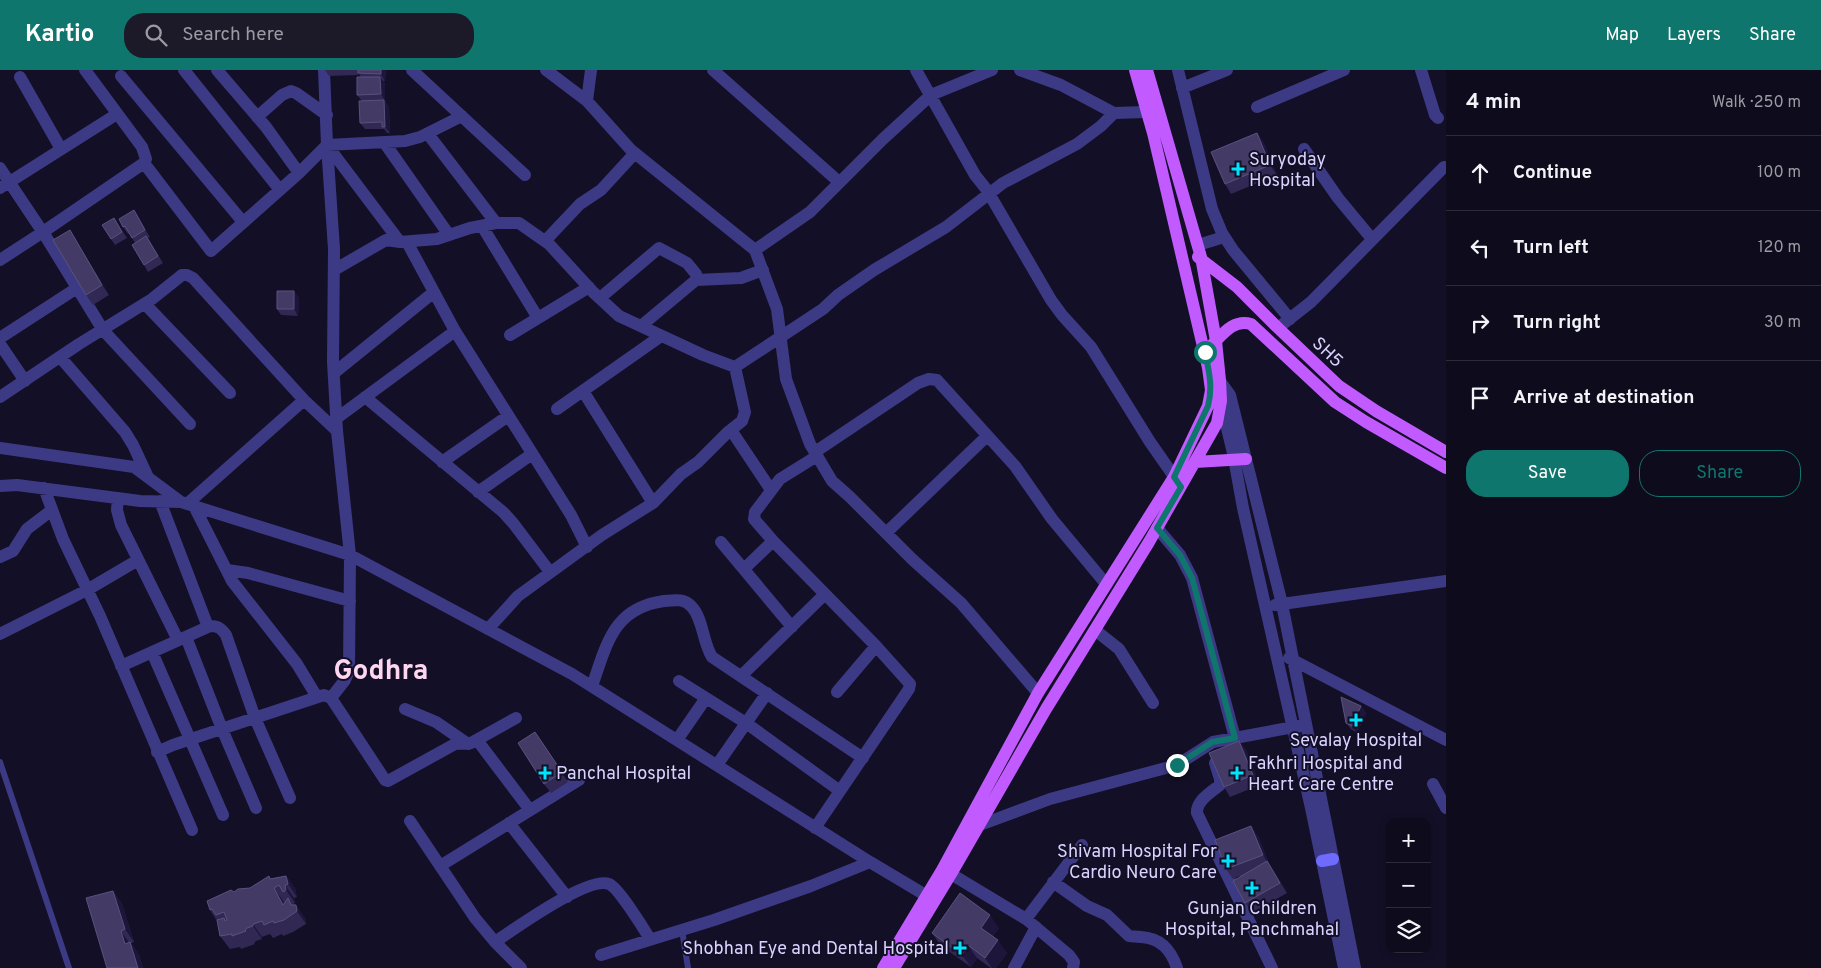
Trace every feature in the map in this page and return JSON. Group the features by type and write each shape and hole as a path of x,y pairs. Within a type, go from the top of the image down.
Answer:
{"main road":[{"path":"1135,70 1208,368"},
{"path":"894,968 952,874 1041,717 1157,528 1178,482 1215,385 1216,341 1199,251 1147,70"},
{"name":"SH5","path":"1181,252 1199,251 1339,386 1376,411 1446,452"},
{"name":"SH5","path":"1205,352 1234,325 1239,322 1251,324 1335,402 1446,468"},
{"path":"883,968 927,896 1038,693 1106,584 1178,482 1195,462 1217,423 1222,401 1215,385"},
{"path":"1195,462 1240,460"}],"street":[{"path":"0,260 144,162 146,155 142,148 85,70"},
{"path":"184,70 280,190"},
{"path":"217,70 257,117 299,173"},
{"path":"324,70 334,249 334,373 337,432 350,555 349,670 345,680 331,698"},
{"path":"412,70 525,174"},
{"path":"546,70 587,101 635,153 756,250 778,309 786,379 800,420 816,454 832,481 913,560 961,603 1038,693"},
{"path":"587,101 591,70"},
{"path":"712,70 839,182"},
{"path":"916,70 975,175 990,194 1051,300 1095,352 1150,442 1178,482"},
{"path":"756,250 810,212 883,139 931,95 992,70"},
{"path":"1020,70 1061,85 1114,113 1146,112"},
{"path":"1178,70 1212,209 1224,237 1290,320"},
{"path":"1182,88 1227,70"},
{"path":"1257,107 1344,70"},
{"path":"1420,70 1435,115 1438,118"},
{"path":"121,76 243,222"},
{"path":"20,77 62,149"},
{"path":"257,117 291,91 327,115"},
{"path":"735,367 823,309 838,295 874,270 946,227 1003,183 1077,144 1101,126 1114,113"},
{"path":"5,185 117,114"},
{"path":"144,162 211,251 299,173 327,145 405,141 428,134 462,116"},
{"path":"428,134 496,223"},
{"path":"384,142 449,236"},
{"path":"327,145 403,242 434,292 455,331 571,515 587,547"},
{"path":"1304,149 1338,198 1372,239"},
{"path":"545,241 580,204 601,190 635,153"},
{"path":"1277,327 1290,320 1323,290 1444,167"},
{"path":"0,168 5,185 43,232 103,330 190,424"},
{"path":"334,270 386,240 403,242 437,239 496,223 519,223 545,241 619,316 703,355 735,367"},
{"path":"482,226 538,318"},
{"path":"1199,251 1224,237"},
{"path":"600,298 659,248 687,263 696,274 696,280"},
{"path":"641,326 696,280 740,278 763,270"},
{"path":"0,397 145,304 182,275 187,275 193,278 304,400 337,432"},
{"path":"510,334 589,287"},
{"path":"0,338 77,288"},
{"path":"334,373 434,292"},
{"path":"145,304 230,393"},
{"path":"337,418 455,331"},
{"path":"557,409 661,336"},
{"path":"0,344 25,381"},
{"path":"60,358 125,432 148,478"},
{"path":"488,629 518,596 602,535 653,503 681,474 698,462 742,421 746,412 735,367"},
{"path":"1208,368 1215,385 1230,395 1274,650 1292,727 1355,968"},
{"path":"816,828 909,689 910,684 876,646 757,523 754,516 771,490 788,472 918,383 929,379 937,380 1015,466 1052,519 1106,584"},
{"path":"583,391 653,503"},
{"path":"365,397 513,522 550,572"},
{"path":"187,504 304,400"},
{"path":"1222,401 1282,604 1306,724 1344,968"},
{"path":"442,462 508,416"},
{"path":"731,430 771,490"},
{"path":"886,533 986,436"},
{"path":"0,448 134,467 187,504 240,592 302,671 316,696"},
{"path":"478,492 532,454"},
{"path":"0,486 17,485 118,498 187,504 350,555 572,674 927,896"},
{"path":"44,488 63,538 192,830"},
{"path":"118,498 118,517 138,560 182,638 256,808"},
{"path":"160,501 208,627"},
{"path":"0,557 12,551 27,529 52,510"},
{"path":"1157,528 1180,555 1192,578 1235,738"},
{"path":"744,569 773,541"},
{"path":"720,542 792,627"},
{"path":"0,634 87,590 138,560"},
{"path":"227,570 248,573 350,601"},
{"path":"1265,606 1446,581"},
{"path":"741,676 825,594"},
{"path":"592,686 605,649 618,624 647,604 677,600 685,601 695,611 712,658 863,758"},
{"path":"121,666 208,627 216,626 222,629 226,635 255,718 290,798"},
{"path":"1095,630 1119,649 1152,703"},
{"path":"837,692 876,646"},
{"path":"1274,650 1446,740"},
{"path":"152,652 224,815"},
{"path":"679,681 746,724 840,791"},
{"path":"717,765 767,693"},
{"path":"157,752 190,739 316,696 324,695 331,698 385,780 388,781 455,744 472,742 516,718"},
{"path":"677,740 706,698"},
{"path":"405,709 436,722 472,742 530,810"},
{"path":"980,826 1050,799 1177,765 1210,744 1306,724"},
{"path":"1210,744 1220,784 1200,802 1197,813 1272,968"},
{"path":"440,866 579,780"},
{"path":"1434,784 1446,808"},
{"path":"410,821 475,918 494,942 521,968"},
{"path":"509,823 566,897"},
{"path":"1014,968 1031,923 1053,882 1082,845"},
{"path":"601,955 714,920 811,886 870,862"},
{"path":"952,874 1031,923 1069,955 1074,962 1073,968"},
{"path":"1053,882 1087,906 1107,915 1129,936 1140,936 1158,941 1165,946 1177,968"},
{"path":"494,942 566,897 603,883 614,887 650,939"}],"lane":[{"path":"0,762 68,968"},
{"path":"682,930 688,968"}],"building":[{"path":"358,70 381,70 381,74 358,73"},
{"path":"357,77 380,77 381,94 357,95"},
{"path":"384,100 385,127 382,127 382,122 360,123 359,101"},
{"path":"1257,133 1270,165 1225,184 1211,152"},
{"path":"134,210 145,230 132,238 119,219"},
{"path":"114,218 122,232 111,239 102,225"},
{"path":"70,230 102,285 86,295 53,240"},
{"path":"146,236 158,256 144,265 132,245"},
{"path":"277,291 294,291 294,309 277,309"},
{"path":"1341,697 1361,706 1352,726 1346,723"},
{"path":"535,732 562,772 544,784 518,743"},
{"path":"1239,741 1253,775 1224,787 1209,753"},
{"path":"1251,826 1263,855 1226,869 1215,840"},
{"path":"1267,861 1280,883 1245,903 1233,881"},
{"path":"269,876 270,879 286,876 288,884 285,885 286,890 283,892 279,885 274,888 283,905 288,898 291,905 296,905 297,911 284,920 274,923 273,921 264,925 262,921 253,924 246,931 232,936 232,934 220,936 217,920 224,918 225,921 227,920 224,912 216,915 212,909 210,910 207,901 231,890 234,892 238,889 250,888"},
{"path":"113,891 125,929 121,931 125,944 130,942 138,968 107,968 86,898"},
{"path":"960,893 990,915 981,928 998,940 985,958 968,945 962,955 932,933"}],"place":[{"name":"Suryoday Hospital","path":"1238,169"},
{"name":"Sevalay Hospital","path":"1356,720"},
{"name":"Panchal Hospital","path":"545,773"},
{"name":"Fakhri Hospital and Heart Care Centre","path":"1237,773"},
{"name":"Shivam Hospital For Cardio Neuro Care","path":"1228,861"},
{"name":"Gunjan Children Hospital, Panchmahal","path":"1252,888"},
{"name":"Shobhan Eye and Dental Hospital","path":"960,948"}],"district":[{"name":"Godhra","path":"381,669"}],"route":[{"path":"1177,765 1212,742 1235,738 1192,578 1180,555 1157,528 1181,487 1174,477 1208,406 1211,395 1211,384 1205,352"}]}
